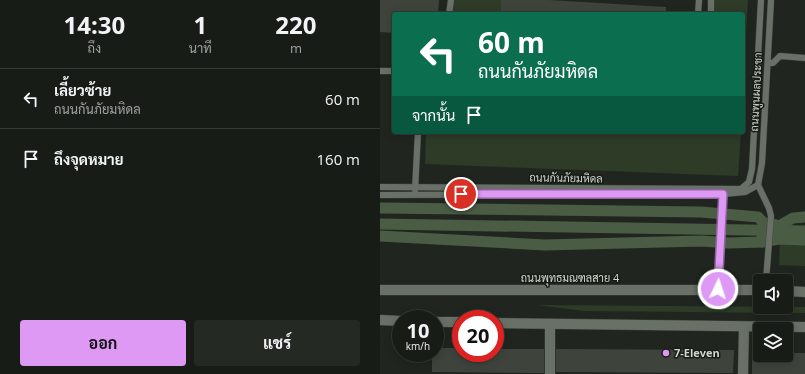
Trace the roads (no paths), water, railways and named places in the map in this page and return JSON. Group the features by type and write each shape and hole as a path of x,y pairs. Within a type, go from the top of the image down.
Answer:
{"main road":[{"name":"ถนนพุทธมณฑลสาย 4","path":"380,290 753,290"},
{"path":"793,291 805,292"},
{"path":"380,320 392,321"},
{"path":"504,323 805,327"},
{"path":"550,324 550,374"},
{"path":"744,327 744,374"}],"lane":[{"path":"450,12 451,0"},
{"path":"698,12 699,0"},
{"path":"711,0 711,12"},
{"name":"ถนนพูนผลประชา","path":"749,182 752,169 761,0"},
{"name":"ถนนพูนผลประชา","path":"758,185 762,164 771,0"},
{"path":"768,63 773,63 780,56 805,58"},
{"path":"380,70 392,71"},
{"path":"415,190 418,134"},
{"name":"ถนนกันภัยมหิดล","path":"380,195 415,190 741,189 749,182"},
{"path":"758,185 769,208 770,221 767,274"},
{"name":"ถนนกันภัยมหิดล","path":"380,187 415,190 723,194 745,192 758,185"},
{"path":"718,289 723,194"}],"waterway":[{"path":"380,208 701,212 758,217 763,222 762,242 729,243 702,241 545,245 380,236"},
{"path":"770,223 779,226 793,218 805,217"},
{"path":"380,224 805,231"},
{"path":"762,238 762,242 779,239 805,240"}],"place":[{"name":"7-Eleven","path":"666,353"}]}
